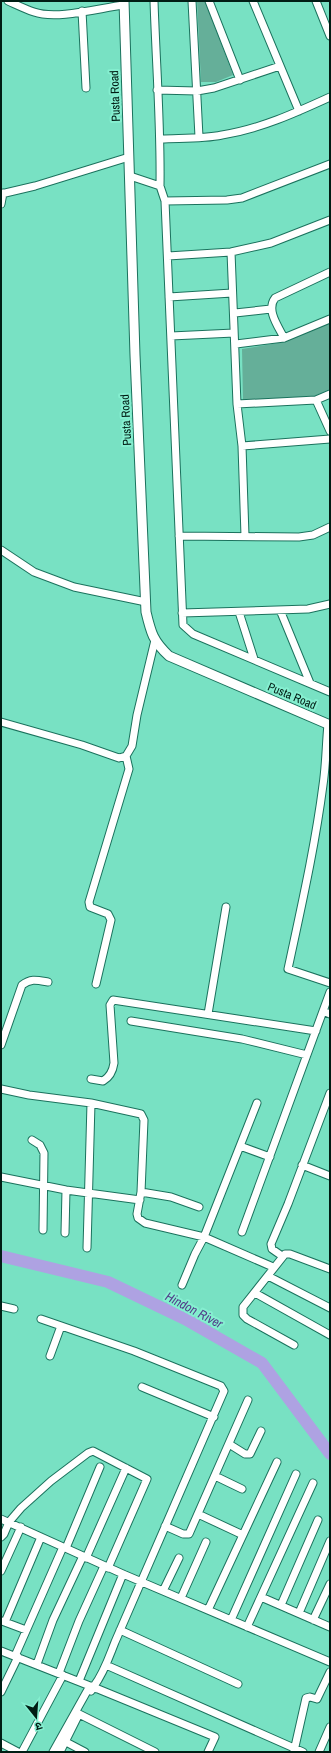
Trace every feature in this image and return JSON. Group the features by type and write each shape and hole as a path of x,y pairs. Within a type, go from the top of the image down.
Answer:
{"street":[{"path":"8,1 34,12 59,15 124,3"},
{"path":"154,1 157,90 161,140 160,186 165,201 168,256 183,625 193,634 330,692"},
{"path":"192,1 199,137"},
{"path":"209,1 240,80"},
{"path":"253,1 299,111"},
{"path":"316,1 330,36"},
{"name":"Pusta Road","path":"124,3 135,363 146,602 150,630 158,645 169,656 329,725"},
{"path":"82,11 86,88"},
{"path":"157,90 197,91 221,87 280,66"},
{"path":"161,140 220,136 236,132 299,111 330,97"},
{"path":"1,204 2,194 35,186 129,157"},
{"path":"165,201 227,200 242,198 330,164"},
{"path":"130,176 160,186"},
{"path":"168,256 231,252 271,243 330,220"},
{"path":"231,252 234,333 236,344 237,404 242,446 244,536"},
{"path":"284,338 271,309 275,298 330,272"},
{"path":"169,297 232,293"},
{"path":"234,313 271,309"},
{"path":"236,344 284,338 330,319"},
{"path":"171,336 234,333"},
{"path":"237,404 316,400 330,394"},
{"path":"316,400 330,432"},
{"path":"242,446 330,439"},
{"path":"179,536 299,537 313,535 330,527"},
{"path":"1,550 34,572 74,587 146,602"},
{"path":"182,613 308,609 330,604"},
{"path":"280,610 310,683"},
{"path":"239,612 254,659"},
{"path":"1,722 82,745 119,758 126,756 132,746 137,715 155,640"},
{"path":"329,725 320,809 308,880 288,969 330,983"},
{"path":"96,984 111,920 108,914 92,909 89,902 129,768 126,756"},
{"path":"208,1014 226,907"},
{"path":"1,1044 22,985 35,979 48,982"},
{"path":"242,1232 330,992"},
{"path":"91,1079 103,1081 110,1075 113,1069 110,1005 113,1000 316,1031"},
{"path":"323,1011 330,1014"},
{"path":"131,1021 242,1040 307,1055"},
{"path":"1,1089 29,1095 91,1103 141,1114 144,1117 141,1192 137,1214 140,1221 204,1237 273,1267"},
{"path":"282,1256 272,1249 271,1244 330,1093"},
{"path":"87,1248 91,1103"},
{"path":"182,1285 204,1237 257,1103"},
{"path":"32,1140 43,1148 43,1230"},
{"path":"240,1146 270,1157"},
{"path":"302,1165 330,1176"},
{"path":"1,1177 66,1190 140,1200"},
{"path":"65,1233 66,1190"},
{"path":"141,1192 171,1197 199,1207"},
{"path":"294,1345 243,1315 243,1307 268,1276 273,1267 285,1254 290,1254 330,1270"},
{"path":"268,1276 330,1308"},
{"path":"255,1293 330,1336"},
{"path":"1,1306 14,1309"},
{"path":"1,1651 38,1664 90,1686 94,1686 106,1665 224,1393 222,1386 134,1351 41,1319"},
{"path":"50,1356 62,1326"},
{"path":"142,1387 214,1416"},
{"path":"165,1526 183,1534 188,1534 248,1400"},
{"path":"229,1444 245,1454 250,1454 261,1431"},
{"path":"1,1537 4,1534 9,1522 21,1508 51,1481 90,1452 98,1453 147,1479 79,1621 61,1674 22,1752"},
{"path":"208,1610 277,1462"},
{"path":"1,1692 26,1630 65,1548 100,1467"},
{"path":"38,1664 54,1620 126,1468"},
{"path":"231,1620 296,1474"},
{"path":"215,1476 242,1489"},
{"path":"247,1627 313,1483"},
{"path":"198,1514 243,1535"},
{"path":"1,1519 106,1567 330,1662"},
{"path":"281,1605 318,1520"},
{"path":"1,1571 21,1527"},
{"path":"26,1630 3,1621 41,1537"},
{"path":"299,1613 330,1541"},
{"path":"181,1598 206,1542"},
{"path":"163,1591 179,1558"},
{"path":"79,1681 123,1574"},
{"path":"313,1620 330,1584"},
{"path":"261,1597 330,1627"},
{"path":"120,1630 238,1684"},
{"path":"106,1665 294,1750 303,1752"},
{"path":"294,1750 306,1698 310,1697 315,1699 318,1697 330,1672"},
{"path":"53,1752 90,1686"},
{"path":"60,1752 93,1688 215,1737 208,1752"},
{"path":"79,1714 155,1752"},
{"path":"319,1752 330,1727"},
{"path":"66,1742 85,1752"},
{"path":"1,1743 18,1752"}],"shaded area":[{"path":"197,1 205,1 233,75 216,82 201,82"},
{"path":"330,323 330,389 312,397 243,400 242,349 284,342"}],"waterway":[{"name":"Hindon River","path":"1,1256 108,1282 185,1319 262,1363 330,1454"}]}
